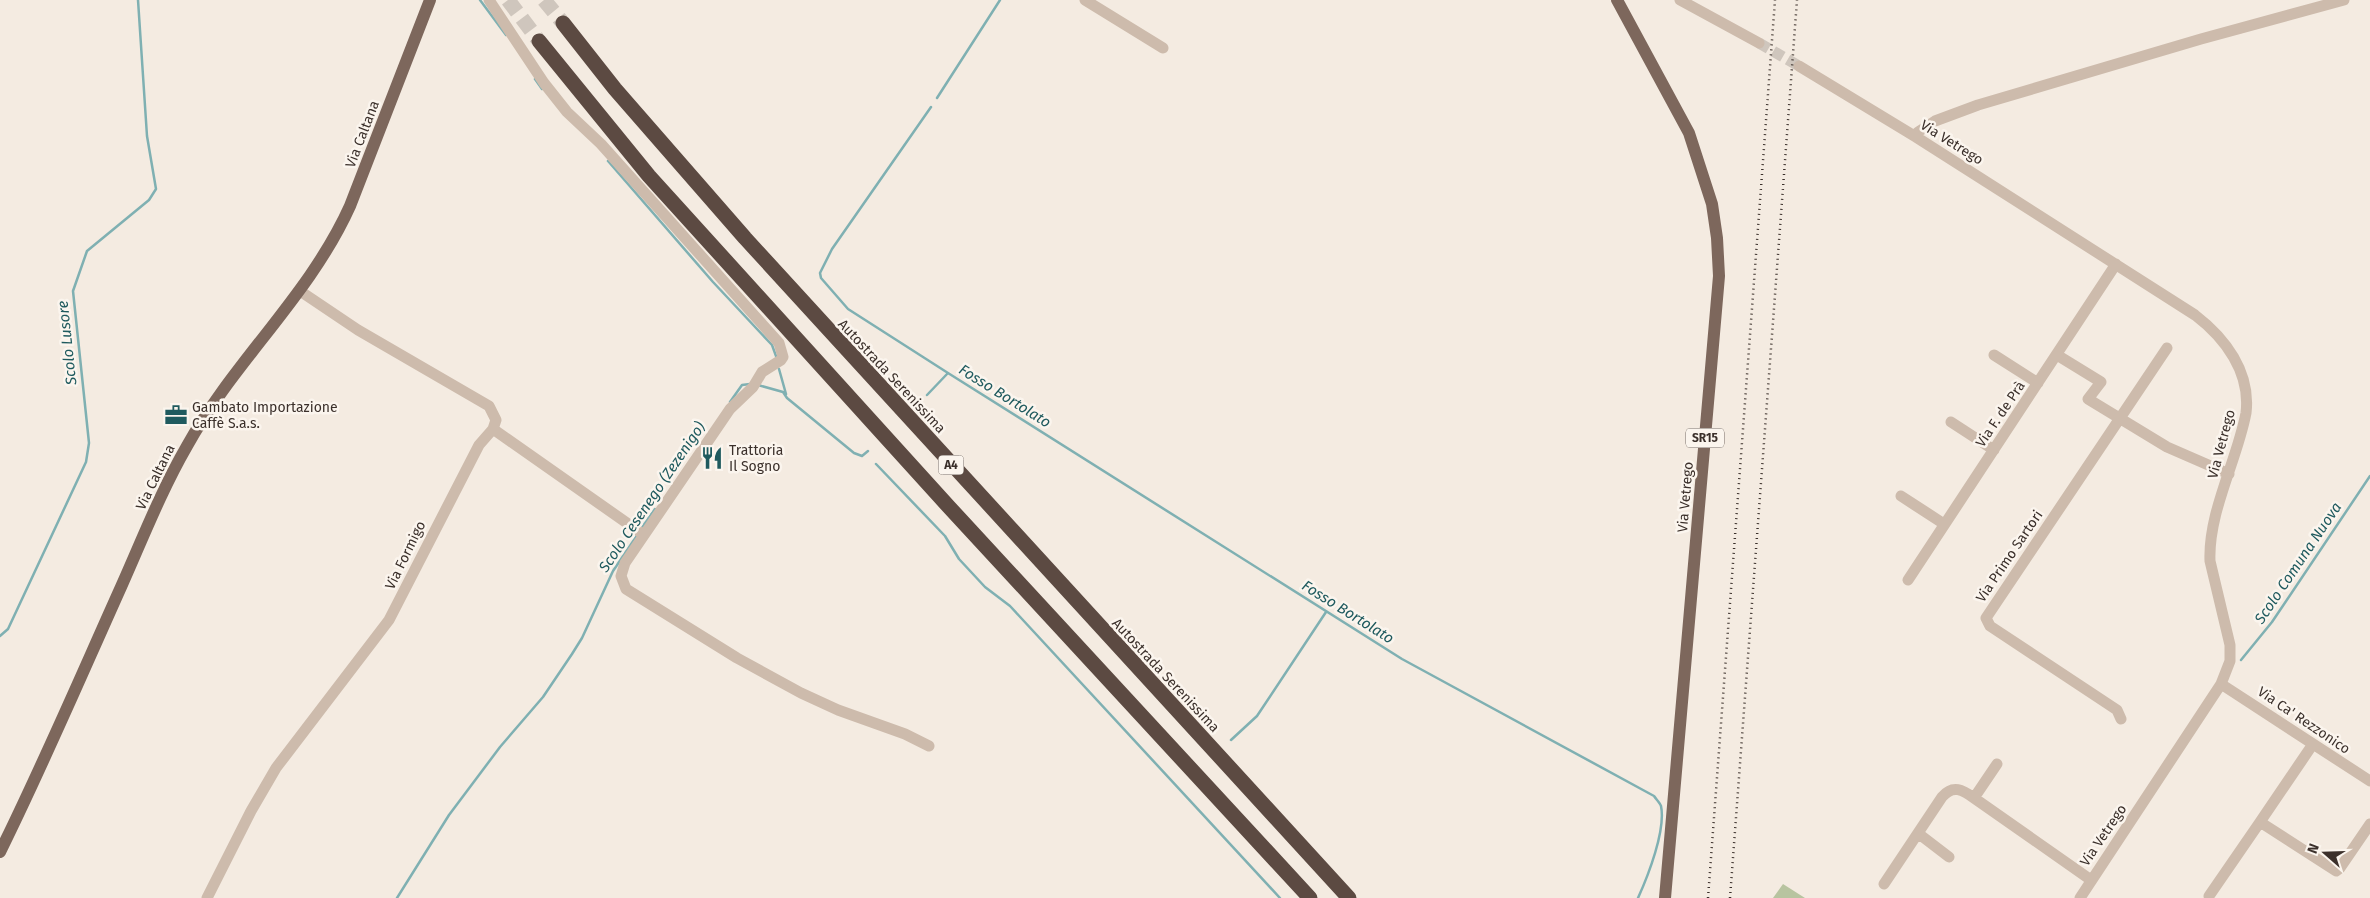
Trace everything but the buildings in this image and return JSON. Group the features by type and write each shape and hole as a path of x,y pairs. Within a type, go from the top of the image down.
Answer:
{"highway":[{"name":"Autostrada Serenissima","path":"563,23 615,89 751,245 1349,898"},
{"name":"A4","path":"539,41 656,183 963,522 1310,898"}],"main road":[{"name":"Via Caltana","path":"0,852 148,526 186,447 229,380 300,291 336,237 350,206 430,0"},
{"name":"Via Vetrego","path":"1617,0 1689,133 1712,204 1717,238 1719,276 1665,898"}],"street":[{"path":"489,0 544,83 567,112 601,144 779,343 783,357 768,366 730,409 640,532 625,563 622,572 622,582 632,594 737,658 800,693 838,710 905,734 929,746"},
{"path":"1085,0 1163,48"},
{"path":"1680,0 1760,43"},
{"path":"1916,137 1918,132 1934,122 1978,105 2201,39 2344,0"},
{"name":"Via Vetrego","path":"1799,66 1916,137 2210,326 2223,340 2237,363 2246,385 2248,403 2244,424 2213,526 2210,549 2210,561 2230,645 2230,661 2222,684 2080,898"},
{"name":"Via F. de Prà","path":"1908,580 2116,264"},
{"path":"300,291 358,330 488,406 496,420 493,429 640,532"},
{"name":"Via Primo Sartori","path":"2121,719 2117,710 1990,626 1986,618 2167,348"},
{"path":"2057,355 2100,382 2088,399 2167,447 2230,474"},
{"path":"1994,356 2038,383"},
{"path":"1951,422 1994,450"},
{"name":"Via Formigo","path":"208,898 251,811 276,768 389,620 479,445 493,429"},
{"path":"1901,496 1944,524"},
{"name":"Via Ca' Rezzonico","path":"2222,684 2370,782"},
{"path":"2209,896 2313,744"},
{"path":"1974,798 1997,764"},
{"path":"1884,884 1948,790 1960,789 2091,880"},
{"path":"2260,822 2336,871 2370,824"},
{"path":"1919,834 1949,857"}],"green space":[{"path":"1783,884 1805,898 1773,898"}],"waterway":[{"name":"Scolo Lusore","path":"0,636 8,629 86,462 89,443 73,291 87,251 149,200 156,189 147,136 138,0"},
{"path":"480,0 506,35"},
{"name":"Scolo Cesenego (Zezenigo)","path":"937,98 1000,0"},
{"path":"535,79 542,89"},
{"path":"927,395 948,373 848,309 821,278 820,273 832,249 931,107"},
{"path":"608,161 713,282 772,345 776,356"},
{"path":"779,369 786,394"},
{"name":"Fosso Bortolato","path":"948,373 1402,659 1654,796 1661,806 1662,816 1659,840 1638,898"},
{"name":"Scolo Cesenego (Zezenigo)","path":"730,402 742,385 750,384"},
{"name":"Scolo Cesenego (Zezenigo)","path":"758,385 783,392 787,398 854,453 862,456 868,451"},
{"name":"Fosso Bortolato","path":"876,464 945,536 959,559 985,587 1010,606 1280,898"},
{"name":"Scolo Comuna Nuova","path":"2241,660 2272,622 2370,476"},
{"name":"Scolo Cesenego (Zezenigo)","path":"641,529 655,509"},
{"name":"Scolo Cesenego (Zezenigo)","path":"397,898 449,815 500,747 543,697 572,654 582,638 613,571 638,534"},
{"path":"1231,740 1257,716 1326,612"}],"tunnel":[{"path":"508,0 539,41"},
{"path":"544,0 563,23"},
{"path":"1759,43 1799,66"}],"railway":[{"path":"1708,898 1775,0"},
{"path":"1730,898 1797,0"}],"place":[{"name":"Gambato Importazione Caffè S.a.s.","path":"176,415"},
{"name":"Trattoria Il Sogno","path":"712,458"}]}
